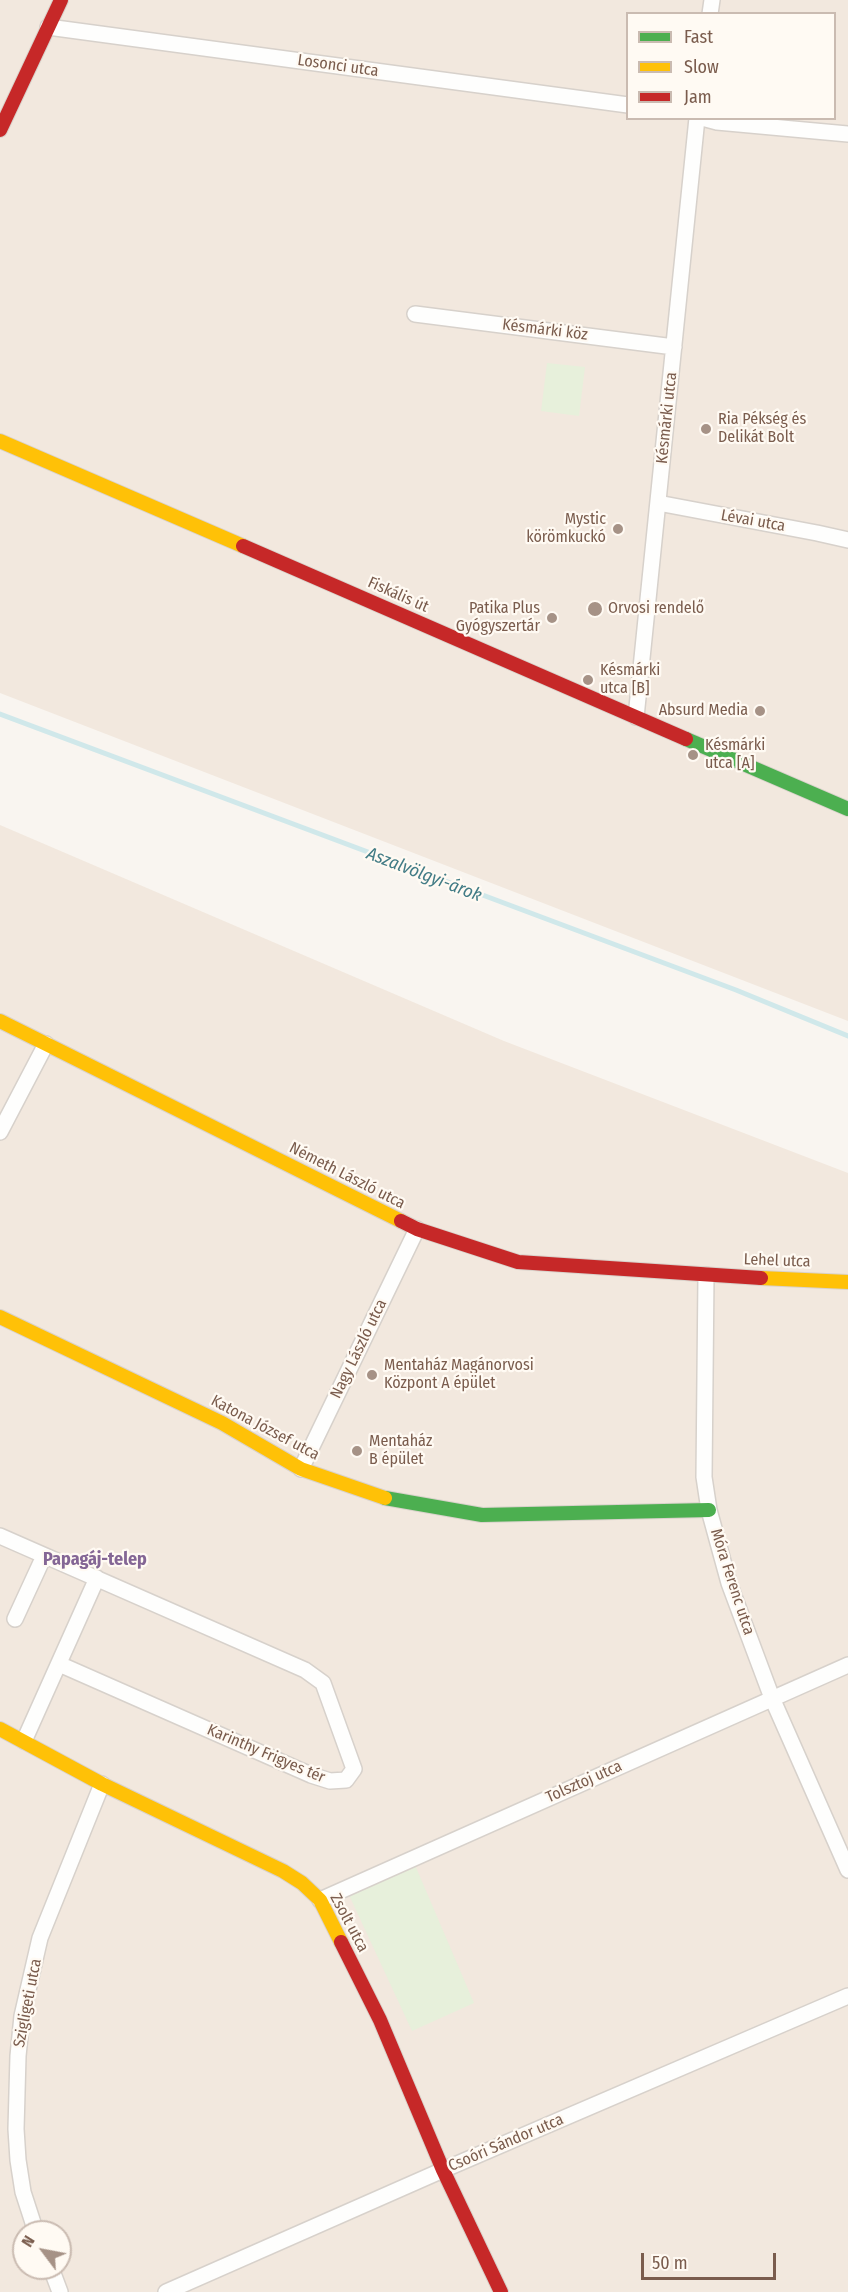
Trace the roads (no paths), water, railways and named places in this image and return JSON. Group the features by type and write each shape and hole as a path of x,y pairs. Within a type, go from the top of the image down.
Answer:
{"street":[{"path":"0,130 61,0"},
{"name":"Losonci utca","path":"48,27 626,105"},
{"name":"Késmárki utca","path":"636,717 697,120"},
{"path":"710,120 848,134"},
{"name":"Késmárki köz","path":"415,314 674,347"},
{"name":"Fiskális út","path":"0,441 848,809"},
{"name":"Lévai utca","path":"658,503 818,532 848,540"},
{"name":"Németh László utca","path":"0,1021 417,1229 518,1262 706,1275"},
{"path":"0,1132 46,1044"},
{"name":"Nagy László utca","path":"301,1469 417,1229"},
{"name":"Lehel utca","path":"706,1275 848,1282"},
{"name":"Móra Ferenc utca","path":"706,1275 704,1478 709,1510 729,1583 772,1698 848,1870"},
{"name":"Katona József utca","path":"0,1317 222,1423 301,1469 390,1500 482,1515 709,1510"},
{"name":"Karinthy Frigyes tér","path":"0,1536 305,1670 323,1683 354,1770 346,1780 330,1781 311,1775 59,1664"},
{"path":"15,1619 44,1556"},
{"path":"24,1741 97,1578"},
{"name":"Tolsztoj utca","path":"320,1900 848,1665"},
{"name":"Zsolt utca","path":"0,1729 102,1784 283,1871 302,1883 320,1900 380,2020 443,2170 501,2292"},
{"name":"Szigligeti utca","path":"32,2220 23,2192 17,2150 18,2056 22,2016 40,1938 102,1784"},
{"name":"Csoóri Sándor utca","path":"166,2292 848,1996"}],"waterway":[{"name":"Aszalvölgyi-árok","path":"0,714 736,990 848,1036"}],"place":[{"name":"Ria Pékség és Delikát Bolt","path":"706,429"},
{"name":"Mystic körömkuckó","path":"618,529"},
{"name":"Orvosi rendelő","path":"595,609"},
{"name":"Patika Plus Gyógyszertár","path":"552,618"},
{"name":"Késmárki utca [B]","path":"588,680"},
{"name":"Absurd Media","path":"760,711"},
{"name":"Késmárki utca [A]","path":"693,755"},
{"name":"Mentaház Magánorvosi Központ A épület","path":"372,1375"},
{"name":"Mentaház B épület","path":"357,1451"}],"district":[{"name":"Papagáj-telep","path":"95,1560"}]}
